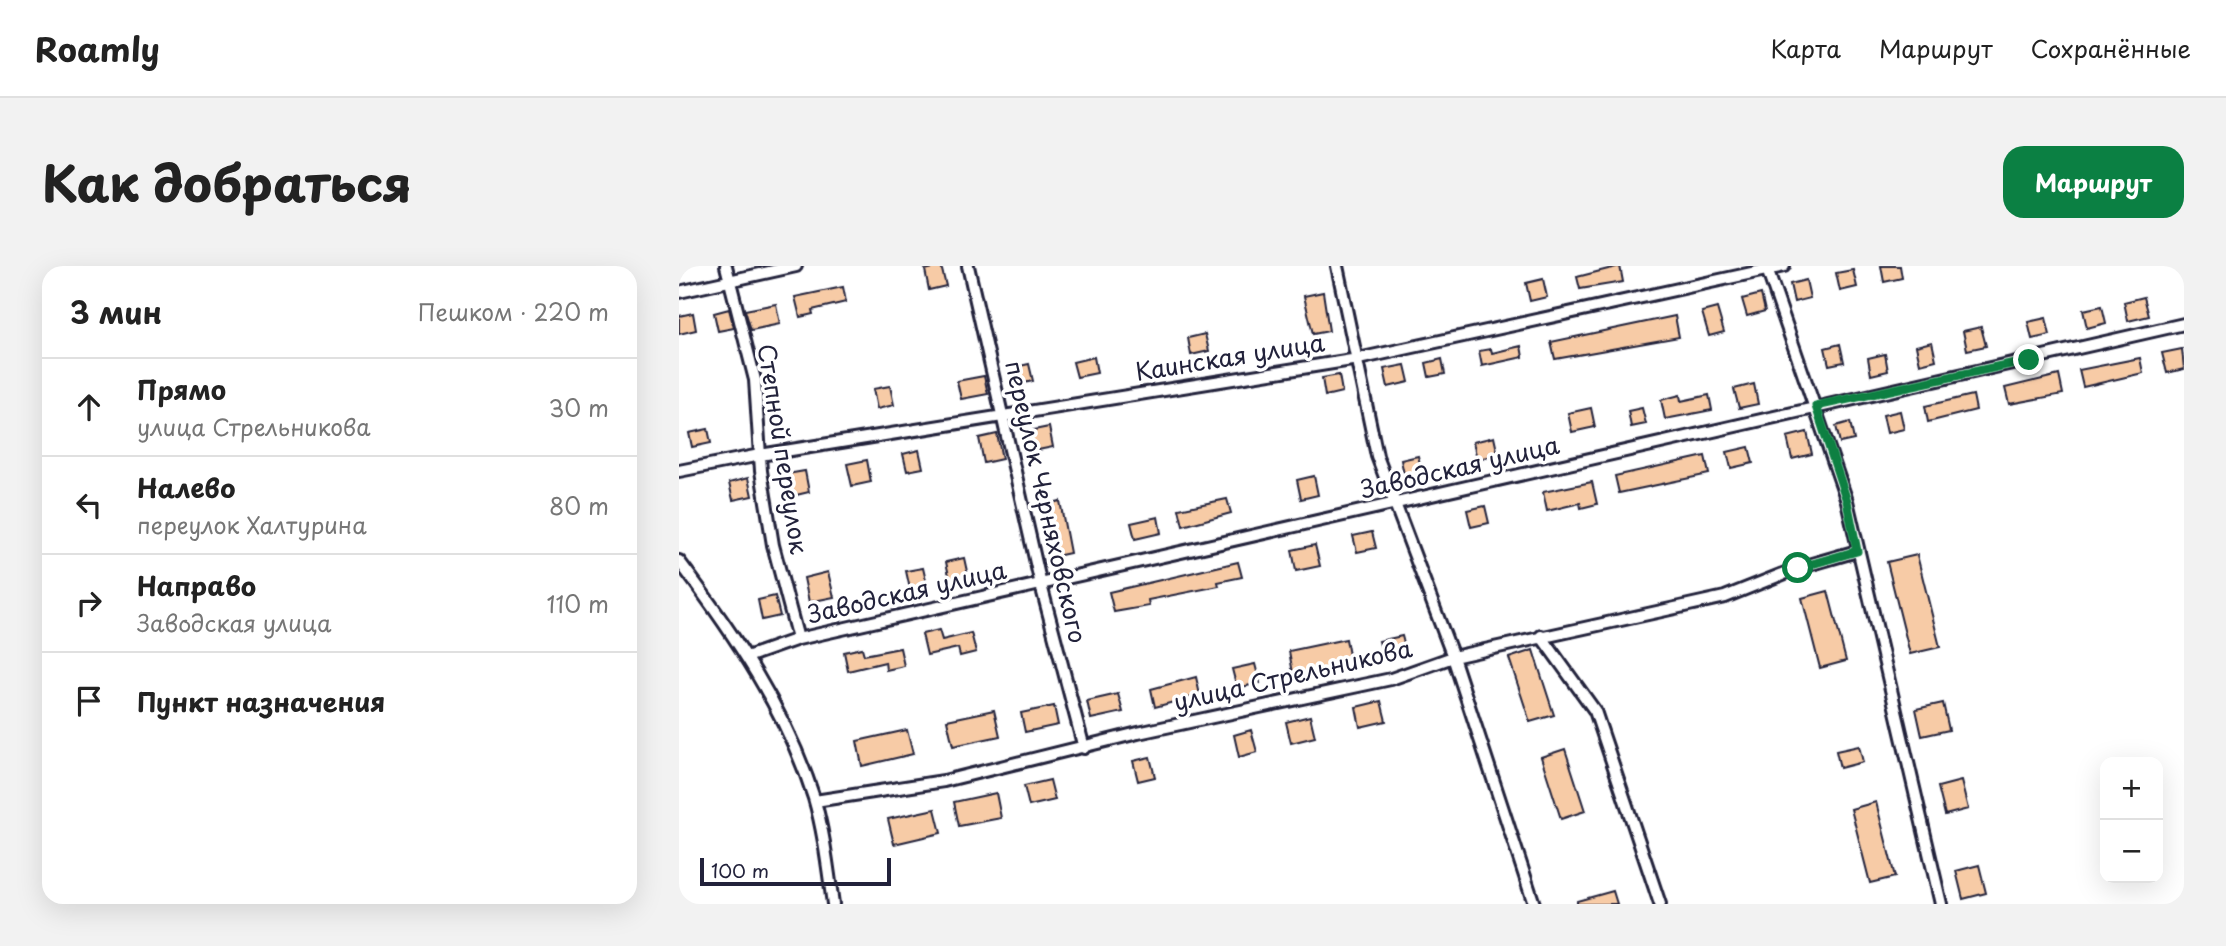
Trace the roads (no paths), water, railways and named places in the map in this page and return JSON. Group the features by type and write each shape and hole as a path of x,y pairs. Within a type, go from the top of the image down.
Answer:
{"street":[{"name":"Степной переулок","path":"726,266 755,380 760,455 773,545 798,639"},
{"path":"679,292 796,266"},
{"name":"переулок Черняховского","path":"968,266 1041,585 1084,748"},
{"path":"1338,266 1377,456 1453,657 1534,904"},
{"name":"Каинская улица","path":"679,471 760,455 1358,359 1784,266"},
{"path":"1767,268 1847,501 1941,904"},
{"name":"Заводская улица","path":"747,657 798,639 2184,324"},
{"name":"улица Стрельникова","path":"815,801 944,781 1259,706 1391,679 1453,657 1725,597 1798,568 1857,551"},
{"path":"679,561 747,657 795,746 815,801 833,904"},
{"path":"1541,636 1595,711 1660,904"}]}
